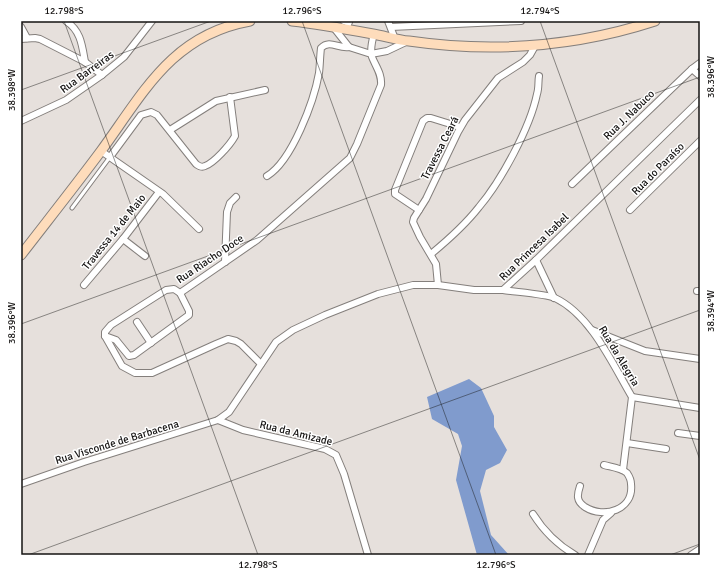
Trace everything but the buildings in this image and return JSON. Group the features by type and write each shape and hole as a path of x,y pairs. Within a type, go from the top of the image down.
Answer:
{"main road":[{"path":"21,255 166,64 207,34 250,21"},
{"path":"292,21 334,28 347,23 374,34 395,39 463,47 496,48 535,46 595,37 655,21"}],"street":[{"path":"66,21 74,23 81,41 85,62"},
{"name":"Rua Barreiras","path":"21,121 66,100 102,75 124,57 152,21"},
{"path":"395,39 389,24 520,21"},
{"path":"21,27 24,38 40,39 85,62 102,75"},
{"path":"334,28 349,47"},
{"name":"Rua Riacho Doce","path":"105,336 105,332 111,325 161,293 170,288 177,290 180,293 257,240 338,169 352,154 381,85 381,75 372,54 374,34"},
{"path":"267,176 275,171 284,159 301,129 316,86 321,48 326,44 330,44 341,48 349,47 372,54 387,52 408,41"},
{"name":"Travessa Ceará","path":"438,285 438,271 436,264 420,237 413,222 414,218 426,199 460,127 498,78 523,62 530,55 535,46"},
{"name":"Rua J. Nabuco","path":"572,184 700,63"},
{"path":"692,69 700,76"},
{"path":"431,254 457,232 480,207 501,175 521,137 533,109 538,92 539,76"},
{"path":"170,130 210,104 230,97 265,90"},
{"path":"110,157 141,115 146,112 153,112 170,130 196,164 201,167 206,166 222,153 235,136 230,97"},
{"name":"Rua Princesa Isabel","path":"218,420 229,412 276,342 284,335 325,315 378,294 405,286 438,285 474,290 503,290 536,260 700,100"},
{"path":"419,210 395,194 395,190 422,121 426,118 431,118 460,127"},
{"name":"Rua do Paraíso","path":"630,210 700,141"},
{"name":"Travessa 14 de Maio","path":"101,151 159,192 199,229"},
{"name":"Travessa 14 de Maio","path":"84,285 123,239 159,192"},
{"path":"225,262 227,212 230,203 236,197"},
{"path":"123,239 145,256"},
{"path":"536,260 554,298"},
{"name":"Rua da Alegria","path":"503,290 554,298 567,306 592,330 632,397 700,408"},
{"path":"105,336 116,340 129,356 131,356 189,315 189,311 180,293"},
{"path":"137,322 151,343"},
{"path":"592,330 645,350 700,359"},
{"path":"105,336 122,366 135,372 152,373 228,339 241,344 261,364"},
{"path":"622,470 627,443 632,397"},
{"name":"Rua Visconde de Barbacena","path":"21,484 84,462 218,420"},
{"name":"Rua da Amizade","path":"218,420 243,430 325,449 336,454 344,474 368,555"},
{"path":"678,433 700,436"},
{"path":"627,443 666,449"},
{"path":"588,555 603,520 625,504 631,490 630,479 627,474 622,470 604,465"},
{"path":"580,486 577,499 584,506 596,512 612,512"},
{"path":"533,514 552,538 575,555"},
{"path":"691,555 700,549"}],"lane":[{"path":"72,208 110,157"}],"water":[{"path":"469,379 481,388 494,416 494,427 507,450 500,463 486,470 480,491 491,535 509,555 477,555 456,480 462,446 458,434 432,419 427,397"}]}
